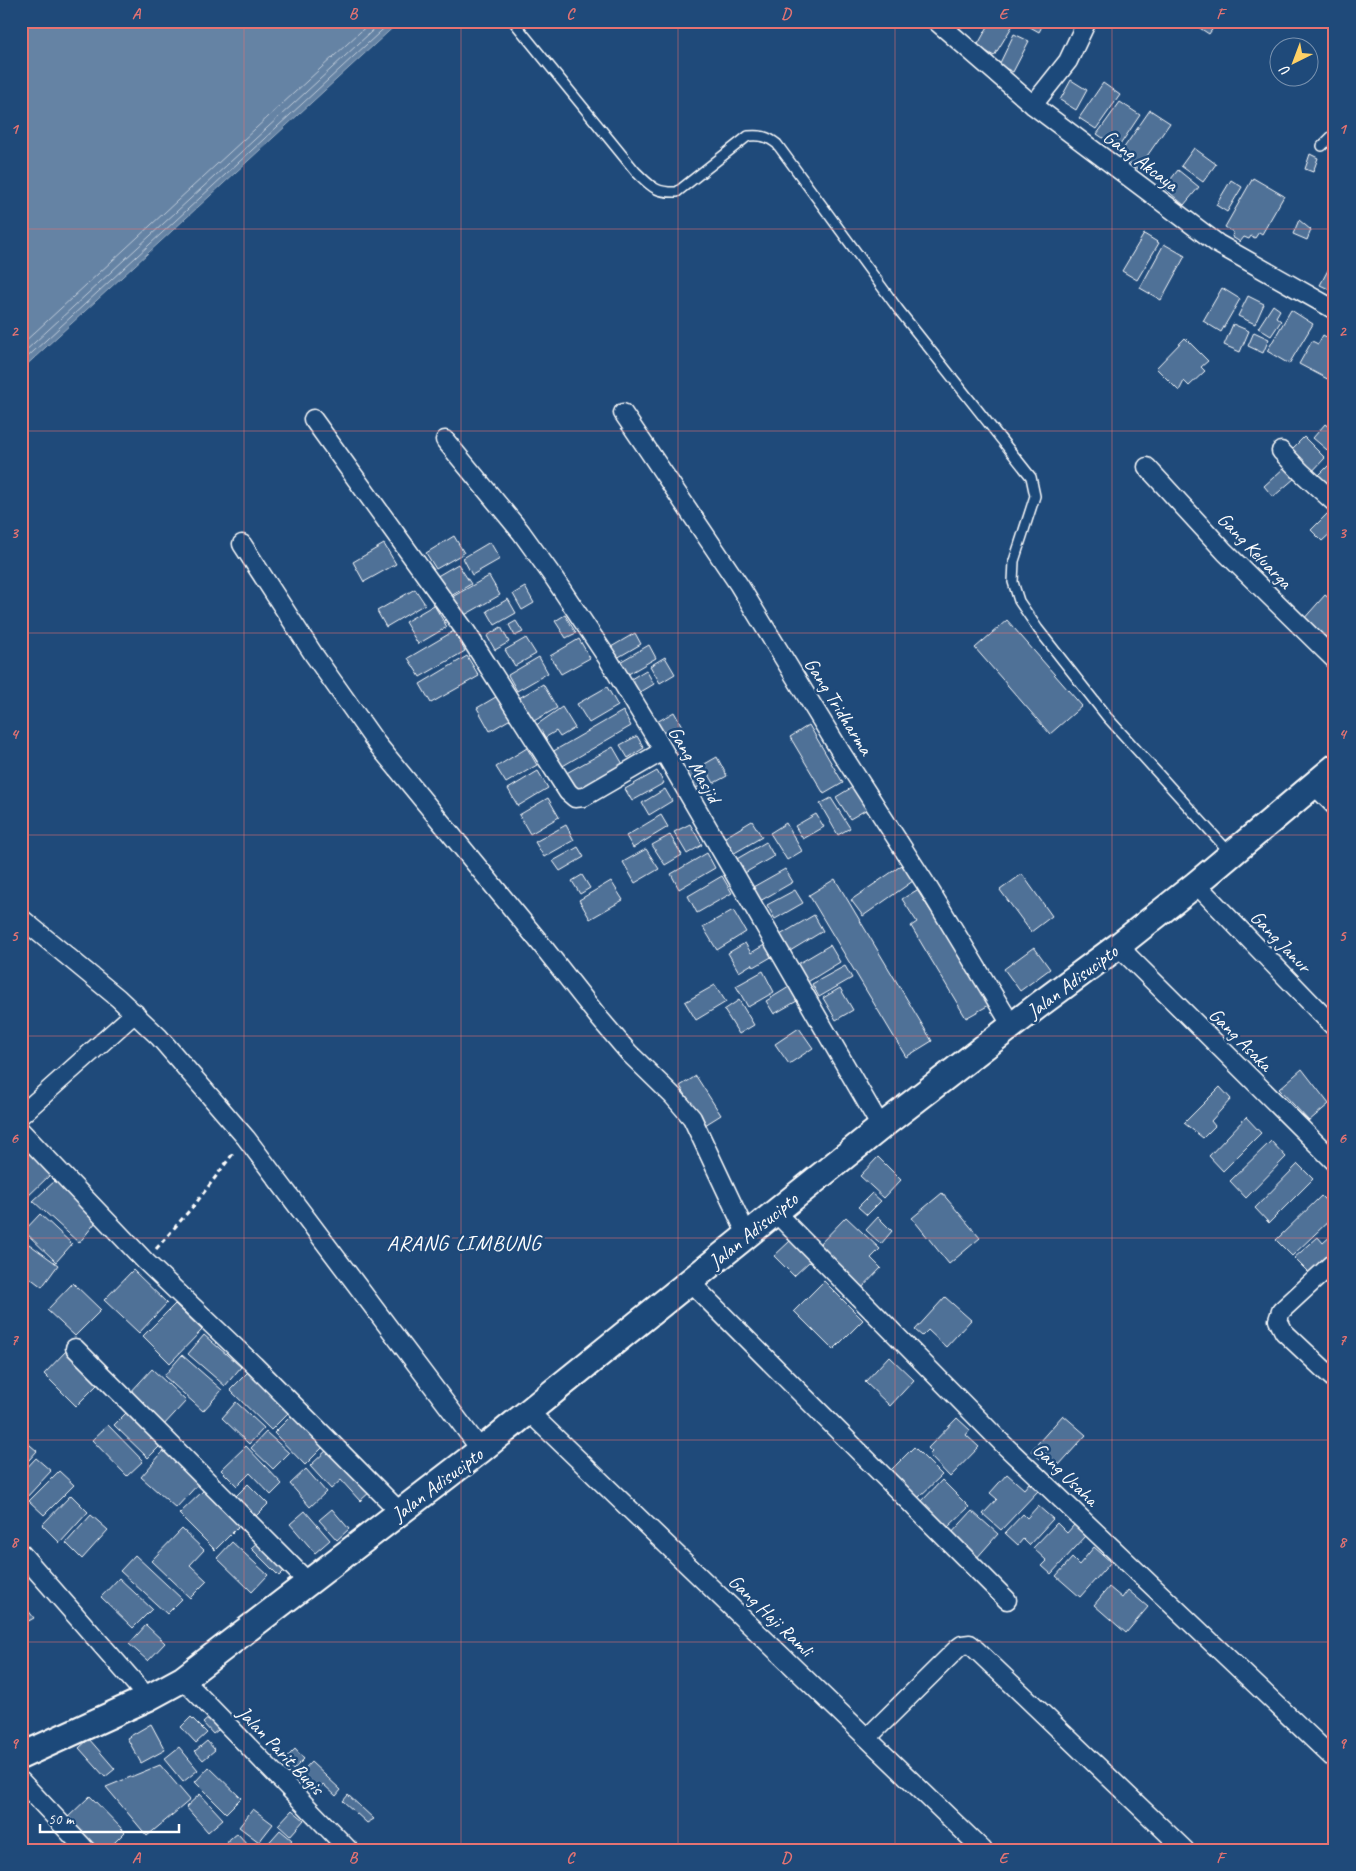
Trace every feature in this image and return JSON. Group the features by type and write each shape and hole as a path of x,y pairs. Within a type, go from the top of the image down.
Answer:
{"main road":[{"name":"Jalan Adisucipto","path":"21,1756 166,1688 308,1582 529,1412 881,1127 1118,946 1196,884 1335,767"}],"street":[{"name":"Gang Akcaya","path":"936,21 1033,105 1218,244 1335,310"},
{"path":"1033,105 1068,61 1087,21"},
{"name":"Gang Tridharma","path":"623,413 739,585 842,754 929,889 1012,1026"},
{"path":"313,419 467,633 568,792 576,798 584,797 663,751"},
{"name":"Gang Masjid","path":"445,440 521,532 608,659 881,1127"},
{"path":"1281,451 1335,503"},
{"name":"Gang Keluarga","path":"1147,467 1245,573 1335,660"},
{"path":"242,544 314,655 377,744 600,1019 629,1053 673,1096 692,1118 746,1235"},
{"path":"1314,785 1335,806"},
{"name":"Gang Janur","path":"1196,884 1335,1028"},
{"path":"21,918 118,998 159,1037 246,1138 481,1450"},
{"name":"Gang Asaka","path":"1118,946 1335,1162"},
{"path":"21,1115 134,1013"},
{"path":"21,1131 145,1261 260,1372 400,1512"},
{"name":"Gang Usaha","path":"775,1212 1002,1443 1335,1760"},
{"path":"1335,1261 1281,1311 1278,1320 1284,1332 1335,1380"},
{"path":"689,1282 1006,1600"},
{"path":"75,1348 308,1582"},
{"name":"Gang Haji Ramli","path":"529,1412 983,1850"},
{"name":"Jalan Parit Bugis","path":"21,1553 166,1688 349,1850"},
{"path":"867,1738 958,1648 962,1645 970,1644 1185,1850"},
{"path":"21,1781 86,1850"}],"lane":[{"path":"513,21 636,172 651,186 663,193 677,192 748,136 759,135 768,137 777,144 898,309 1032,477 1035,496 1014,561 1013,582 1019,601 1038,629 1107,717 1231,854"},
{"path":"1322,146 1335,133"}],"path":[{"path":"145,1261 196,1203 229,1157 246,1138"}],"water":[{"path":"21,21 400,21 21,370"}],"building":[{"path":"949,21 966,21 962,27"},
{"path":"991,21 1007,21 1013,25 994,56 977,46"},
{"path":"1024,21 1045,21 1039,32 1023,23"},
{"path":"1194,21 1218,21 1209,34 1192,23"},
{"path":"1014,34 1029,41 1013,72 999,65"},
{"path":"1071,80 1087,90 1076,110 1060,100"},
{"path":"1103,83 1120,95 1096,129 1079,118"},
{"path":"1120,102 1140,115 1118,148 1097,134"},
{"path":"1150,110 1170,123 1138,169 1119,155"},
{"path":"1194,148 1216,164 1203,182 1181,166"},
{"path":"1310,154 1318,158 1313,172 1305,169"},
{"path":"1178,170 1199,187 1184,205 1164,188"},
{"path":"1253,178 1284,196 1262,234 1259,232 1255,238 1251,236 1249,239 1244,237 1240,242 1232,237 1233,232 1225,227"},
{"path":"1231,180 1242,187 1227,212 1216,205"},
{"path":"1299,220 1311,230 1307,240 1293,234"},
{"path":"1144,234 1159,243 1137,280 1122,271"},
{"path":"1164,244 1185,256 1161,300 1140,288"},
{"path":"1335,257 1335,292 1320,285"},
{"path":"1222,288 1240,299 1221,332 1203,321"},
{"path":"1248,296 1264,304 1255,324 1238,316"},
{"path":"1273,305 1280,310 1276,317 1281,321 1271,336 1258,328"},
{"path":"1291,310 1313,324 1289,364 1267,351"},
{"path":"1233,324 1249,331 1240,352 1224,345"},
{"path":"1332,331 1335,332 1335,383 1299,364 1312,341 1318,344 1323,335 1328,338"},
{"path":"1254,332 1269,339 1263,353 1248,346"},
{"path":"1185,338 1208,361 1201,367 1205,371 1189,386 1184,381 1179,391 1156,368"},
{"path":"1325,424 1335,432 1335,453 1333,455 1313,438"},
{"path":"1304,437 1325,458 1309,475 1287,454"},
{"path":"1335,459 1335,494 1318,476"},
{"path":"1285,467 1295,478 1273,497 1264,486"},
{"path":"1329,512 1335,518 1335,529 1322,541 1311,530"},
{"path":"454,536 464,553 436,569 426,553"},
{"path":"490,542 500,559 472,575 463,558"},
{"path":"384,544 396,564 364,582 353,562"},
{"path":"458,564 471,584 446,599 434,578"},
{"path":"489,576 500,595 463,616 452,597"},
{"path":"525,587 534,603 522,610 513,594"},
{"path":"415,589 425,604 386,627 377,611"},
{"path":"1325,595 1335,603 1335,630 1324,640 1302,621"},
{"path":"508,599 516,613 495,625 487,611"},
{"path":"434,605 447,627 418,644 405,622"},
{"path":"565,615 576,633 566,638 555,621"},
{"path":"1007,620 1082,706 1050,734 975,648"},
{"path":"516,621 523,632 515,636 509,625"},
{"path":"501,627 509,642 495,650 487,636"},
{"path":"454,631 465,651 420,677 408,658"},
{"path":"635,633 641,644 617,658 611,647"},
{"path":"526,638 536,654 515,666 505,650"},
{"path":"579,639 590,658 561,674 550,656"},
{"path":"649,645 656,658 625,676 618,663"},
{"path":"467,656 479,676 431,703 420,684"},
{"path":"539,657 548,673 517,691 508,675"},
{"path":"665,657 675,674 660,683 650,666"},
{"path":"646,670 654,684 639,693 631,679"},
{"path":"543,684 557,708 532,722 519,698"},
{"path":"607,687 618,706 589,723 577,704"},
{"path":"501,694 514,717 490,731 477,708"},
{"path":"562,707 575,728 560,737 556,731 543,739 535,726"},
{"path":"623,711 631,726 561,767 552,752"},
{"path":"674,712 683,728 664,739 655,723"},
{"path":"809,725 843,783 824,794 790,737"},
{"path":"637,736 644,748 628,758 620,745"},
{"path":"613,747 624,766 574,795 563,775"},
{"path":"527,748 537,765 506,783 496,767"},
{"path":"717,757 727,776 714,783 703,765"},
{"path":"697,766 706,782 693,790 683,773"},
{"path":"538,771 548,788 518,806 508,789"},
{"path":"657,771 664,783 632,801 625,789"},
{"path":"856,785 869,808 850,819 836,797"},
{"path":"665,789 672,801 649,815 642,803"},
{"path":"548,798 559,817 530,834 519,815"},
{"path":"831,798 850,828 838,835 820,804"},
{"path":"816,814 824,827 803,839 795,826"},
{"path":"661,815 668,827 633,848 626,836"},
{"path":"752,821 762,837 731,855 722,839"},
{"path":"786,823 802,851 787,860 770,833"},
{"path":"690,824 702,845 687,854 674,832"},
{"path":"566,825 574,840 544,857 535,842"},
{"path":"670,835 682,855 665,865 652,845"},
{"path":"766,842 774,856 743,874 735,860"},
{"path":"578,847 584,857 560,871 553,861"},
{"path":"646,849 659,869 635,883 623,862"},
{"path":"707,853 715,868 679,889 671,874"},
{"path":"902,865 913,881 863,916 851,900"},
{"path":"785,869 793,882 760,901 753,887"},
{"path":"1022,874 1052,916 1031,932 1000,890"},
{"path":"582,875 590,888 580,894 572,881"},
{"path":"722,876 732,893 697,913 688,896"},
{"path":"835,879 932,1041 906,1057 809,895"},
{"path":"611,881 623,900 590,919 579,900"},
{"path":"795,890 803,903 775,919 767,905"},
{"path":"917,890 932,913 935,911 991,1004 966,1018 911,926 917,922 902,899"},
{"path":"733,910 746,932 717,950 703,927"},
{"path":"814,915 823,931 790,951 780,935"},
{"path":"745,943 751,953 766,944 773,956 754,967 752,964 739,972 728,953"},
{"path":"830,945 840,962 806,983 796,965"},
{"path":"1034,947 1050,969 1020,991 1004,969"},
{"path":"845,966 852,978 819,997 812,984"},
{"path":"763,971 774,992 748,1007 736,986"},
{"path":"715,985 726,1002 696,1020 685,1002"},
{"path":"789,987 797,1001 774,1014 766,1001"},
{"path":"840,988 853,1010 836,1020 823,998"},
{"path":"739,1000 754,1025 739,1034 724,1010"},
{"path":"799,1028 813,1048 789,1064 775,1044"},
{"path":"1302,1069 1329,1104 1309,1121 1279,1089"},
{"path":"696,1076 721,1115 705,1125 680,1086"},
{"path":"1220,1087 1231,1099 1211,1121 1215,1126 1203,1138 1184,1123"},
{"path":"1246,1117 1261,1133 1223,1171 1209,1156"},
{"path":"1271,1141 1286,1157 1246,1198 1230,1181"},
{"path":"23,1144 51,1174 23,1201 21,1146"},
{"path":"878,1157 901,1180 884,1198 860,1176"},
{"path":"1298,1164 1313,1179 1269,1223 1255,1208"},
{"path":"56,1180 96,1222 79,1243 33,1201"},
{"path":"872,1193 881,1201 867,1215 858,1207"},
{"path":"942,1193 980,1238 949,1264 912,1218"},
{"path":"1321,1196 1335,1210 1335,1215 1292,1256 1276,1240"},
{"path":"40,1214 72,1244 56,1262 24,1231"},
{"path":"846,1217 880,1249 871,1258 881,1268 859,1291 815,1249"},
{"path":"878,1217 892,1231 881,1244 866,1230"},
{"path":"1335,1232 1335,1256 1312,1276 1294,1258 1318,1237 1323,1243"},
{"path":"790,1241 810,1261 794,1276 774,1256"},
{"path":"29,1244 58,1265 42,1287 21,1271 21,1255"},
{"path":"133,1270 167,1303 139,1333 104,1300"},
{"path":"824,1281 863,1320 833,1350 794,1311"},
{"path":"73,1283 101,1310 75,1336 47,1310"},
{"path":"945,1297 971,1320 946,1347 928,1330 922,1336 915,1330"},
{"path":"175,1304 202,1330 170,1363 143,1336"},
{"path":"204,1335 241,1367 225,1386 188,1354"},
{"path":"66,1351 99,1383 76,1406 44,1374"},
{"path":"182,1355 222,1390 203,1411 164,1376"},
{"path":"889,1356 914,1380 890,1406 865,1382"},
{"path":"152,1369 186,1401 162,1427 128,1395"},
{"path":"248,1372 289,1412 271,1430 230,1390"},
{"path":"236,1402 264,1428 249,1444 222,1418"},
{"path":"128,1411 162,1444 148,1458 114,1425"},
{"path":"294,1413 325,1445 305,1465 274,1433"},
{"path":"1063,1415 1086,1435 1059,1465 1045,1452 1040,1459 1031,1451"},
{"path":"957,1418 970,1430 966,1435 979,1447 950,1477 929,1455 932,1452 928,1448"},
{"path":"108,1425 143,1461 127,1476 92,1440"},
{"path":"266,1432 289,1453 273,1469 251,1448"},
{"path":"24,1440 37,1451 21,1469 21,1443"},
{"path":"246,1446 282,1484 271,1495 250,1473 237,1486 221,1470"},
{"path":"330,1447 371,1491 360,1501 341,1480 331,1489 310,1466"},
{"path":"914,1447 942,1475 918,1498 891,1470"},
{"path":"166,1448 202,1480 176,1508 141,1477"},
{"path":"36,1458 51,1471 26,1498 21,1494 21,1474"},
{"path":"306,1469 326,1492 310,1507 290,1484"},
{"path":"59,1471 74,1485 44,1515 29,1501"},
{"path":"1007,1474 1024,1489 1029,1483 1038,1491 1001,1530 983,1514 997,1499 990,1493"},
{"path":"942,1480 969,1507 947,1528 921,1502"},
{"path":"248,1484 268,1504 254,1518 234,1498"},
{"path":"205,1489 240,1525 215,1550 179,1514"},
{"path":"71,1495 88,1512 60,1543 42,1525"},
{"path":"1038,1506 1053,1519 1029,1545 1023,1539 1018,1545 1005,1533 1023,1514 1027,1518"},
{"path":"332,1509 349,1529 337,1540 319,1520"},
{"path":"305,1511 330,1540 315,1553 290,1524"},
{"path":"972,1511 998,1534 975,1560 949,1536"},
{"path":"91,1515 108,1530 82,1559 66,1543"},
{"path":"1057,1523 1067,1533 1074,1525 1086,1536 1051,1574 1042,1566 1047,1561 1033,1548"},
{"path":"182,1529 204,1550 190,1565 207,1581 190,1598 151,1561"},
{"path":"259,1541 286,1569 279,1576 251,1548"},
{"path":"232,1542 268,1575 252,1592 217,1558"},
{"path":"1094,1547 1111,1562 1080,1597 1056,1576 1072,1558 1079,1565"},
{"path":"135,1555 182,1599 167,1614 120,1571"},
{"path":"119,1578 152,1609 133,1628 101,1597"},
{"path":"1109,1587 1122,1598 1128,1590 1148,1607 1126,1633 1094,1605"},
{"path":"21,1601 34,1618 21,1625"},
{"path":"146,1625 165,1643 148,1661 129,1644"},
{"path":"212,1715 222,1727 213,1734 203,1723"},
{"path":"191,1717 207,1733 196,1743 181,1727"},
{"path":"151,1724 165,1750 141,1763 127,1738"},
{"path":"89,1739 115,1769 105,1777 79,1748"},
{"path":"207,1741 215,1750 203,1760 195,1751"},
{"path":"179,1747 198,1770 183,1782 164,1759"},
{"path":"295,1749 304,1759 293,1770 284,1760"},
{"path":"311,1762 341,1790 336,1796 323,1784 317,1791 307,1782 302,1787 294,1780"},
{"path":"160,1765 190,1800 147,1836 106,1787"},
{"path":"209,1767 241,1798 226,1813 195,1782"},
{"path":"200,1794 223,1819 208,1832 186,1807"},
{"path":"348,1795 374,1819 367,1823 343,1801"},
{"path":"90,1796 125,1832 107,1850 93,1850 65,1820"},
{"path":"253,1809 273,1824 259,1842 239,1827"},
{"path":"292,1810 304,1820 290,1836 278,1825"},
{"path":"280,1830 292,1840 283,1850 266,1850 264,1848"},
{"path":"237,1833 250,1847 247,1850 232,1850 225,1843"}],"district":[{"name":"ARANG LIMBUNG","path":"464,1242"}]}
